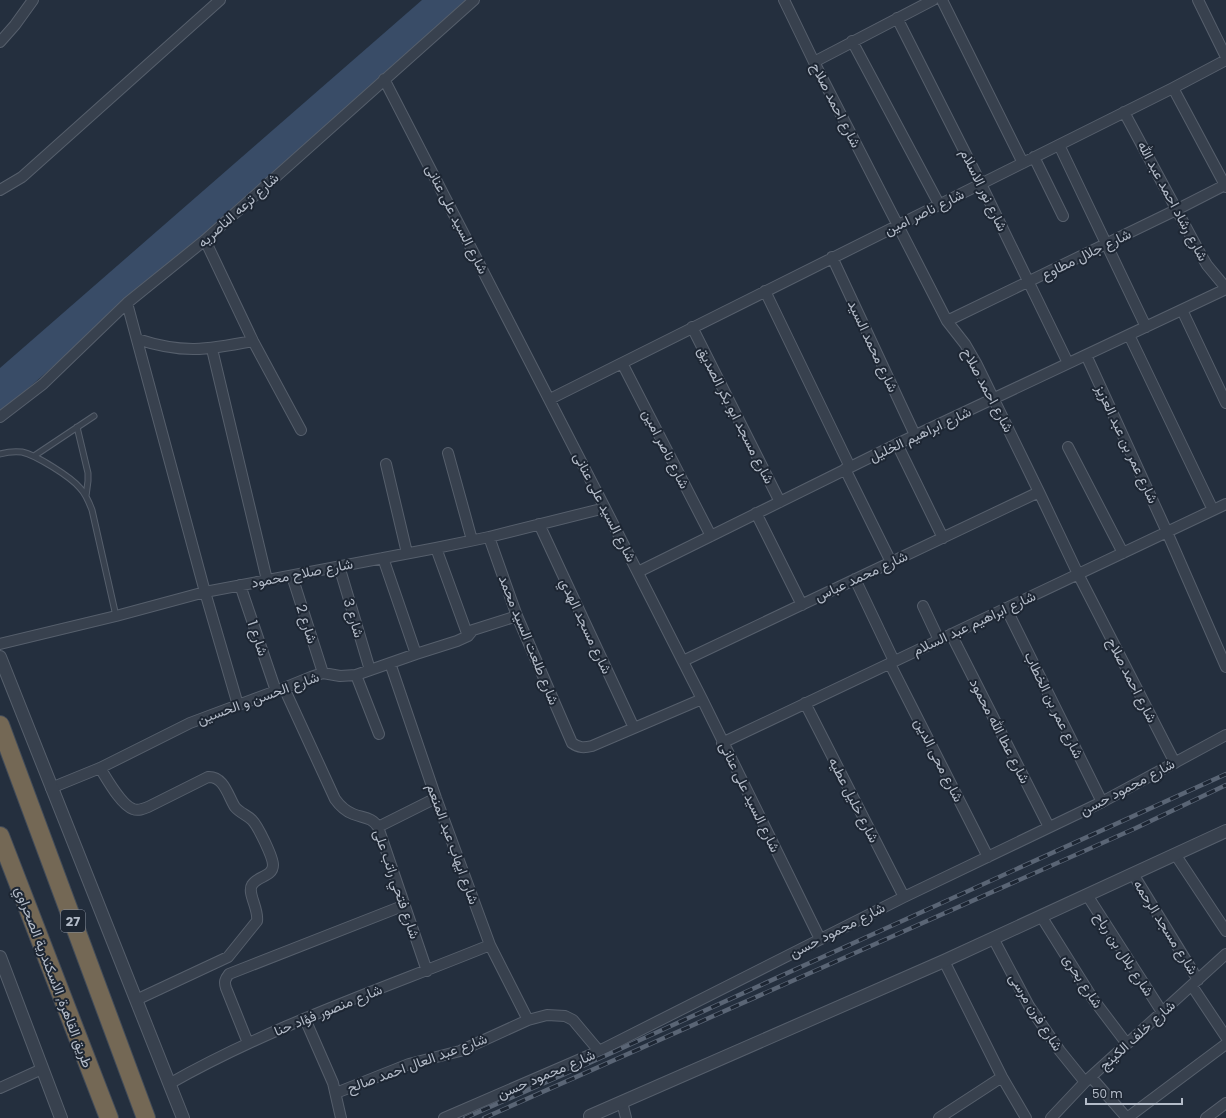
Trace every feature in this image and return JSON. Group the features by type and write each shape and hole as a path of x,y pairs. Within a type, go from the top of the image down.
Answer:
{"highway":[{"name":"27","path":"0,725 146,1118"},
{"name":"طريق القاهرة, الاسكندرية الصحراوي","path":"0,836 110,1118"}],"street":[{"path":"0,42 15,25 33,0"},
{"path":"0,190 22,177 220,0"},
{"name":"شارع ترعه الناصريه","path":"0,417 43,384 127,303 205,240 474,0"},
{"name":"شارع احمد صلاح","path":"784,0 814,62 947,321 976,363 994,398 1078,574 1175,763"},
{"path":"814,62 933,0"},
{"path":"942,0 1022,163"},
{"path":"1198,0 1226,58"},
{"name":"شارع نور الاسلام","path":"898,18 981,184 1068,364"},
{"path":"852,41 939,204"},
{"name":"شارع ناصر امين","path":"550,399 1173,88 1226,58"},
{"name":"شارع السيد على عنانى","path":"384,79 606,508 820,939"},
{"path":"1173,88 1222,169 1226,186"},
{"name":"شارع رشاد احمد عبد الله","path":"1124,112 1178,209 1207,265 1226,288"},
{"path":"1059,144 1146,327"},
{"path":"1034,157 1063,216"},
{"name":"شارع جلال مطاوع","path":"947,321 1226,186"},
{"path":"205,240 253,341 301,430"},
{"name":"شارع محمد السيد","path":"832,257 915,436"},
{"name":"شارع ابراهيم الخليل","path":"638,572 896,444 1226,288"},
{"path":"765,291 891,562"},
{"path":"127,303 205,592 238,705"},
{"path":"1182,310 1226,403"},
{"name":"شارع مسجد ابو بكر الصديق","path":"692,327 780,502"},
{"path":"1129,335 1213,510"},
{"path":"137,339 174,349 193,350 212,349 253,341"},
{"path":"212,349 267,580"},
{"name":"شارع عمر بن عبد العزيز","path":"1086,355 1167,532 1226,667"},
{"name":"شارع ناصر امين","path":"622,363 711,536"},
{"path":"896,444 943,538"},
{"path":"1068,447 1123,553"},
{"path":"448,453 472,540"},
{"path":"386,464 407,553"},
{"name":"شارع محمد عباس","path":"683,661 1039,492"},
{"name":"شارع ابراهيم عبد السلام","path":"722,743 1226,504"},
{"name":"شارع صلاح محمود","path":"0,644 116,616 205,592 489,537 606,508"},
{"path":"756,513 802,605"},
{"name":"شارع مسجد الهدي","path":"539,524 634,728"},
{"name":"شارع طلعت السيد محمد","path":"489,537 517,616 572,743 578,747 585,748 634,728"},
{"path":"436,548 468,636"},
{"path":"383,558 416,654"},
{"name":"شارع 3","path":"339,566 370,670"},
{"name":"شارع 2","path":"292,576 323,673"},
{"name":"شارع محى الدين","path":"855,579 892,662 988,856"},
{"name":"شارع 1","path":"240,585 280,690"},
{"path":"923,606 938,640"},
{"name":"شارع عمر بن الخطاب","path":"1006,608 1102,802"},
{"name":"شارع الحسن و الحسين","path":"51,788 100,768 190,722 280,690 311,677 323,673 340,676 356,675 457,641 468,636 474,630 517,616"},
{"name":"شارع عطا الله محمود","path":"951,634 1049,827"},
{"path":"0,657 183,1118"},
{"name":"شارع ايهاب عبد المنعم","path":"390,663 436,798 490,945 528,1020"},
{"path":"356,675 379,734"},
{"name":"شارع فتحي راتب على","path":"280,690 335,799 348,812 369,819 378,827 427,971"},
{"path":"634,728 702,699"},
{"name":"شارع خليل عطيه","path":"805,703 904,896"},
{"name":"شارع محمود حسن","path":"444,1118 599,1051 904,896 1102,802 1226,735"},
{"path":"100,768 124,803 133,809 138,810 148,807 208,777 216,778 222,783 238,810 251,819 258,827 273,863 269,874 255,881 251,888 250,892 258,915 257,921 228,957 136,1000"},
{"path":"378,827 436,798"},
{"path":"591,1117 944,961 1226,831"},
{"path":"1175,854 1226,931"},
{"name":"شارع مسجد الرحمه","path":"1133,874 1226,1038"},
{"name":"شارع بلال بن رباح","path":"1087,895 1162,1012"},
{"path":"248,1043 226,988 225,983 228,974 405,905"},
{"name":"شارع بحرى","path":"1041,916 1093,999 1127,1044"},
{"name":"شارع فرن مرسى","path":"993,938 1029,1006 1060,1051 1127,1118"},
{"name":"شارع منصور فؤاد حنا","path":"169,1084 197,1068 248,1043 490,945"},
{"name":"شارع خلف الكينج","path":"1051,1118 1088,1079 1226,954"},
{"path":"0,957 61,1118"},
{"path":"944,961 1002,1077 1026,1118"},
{"name":"شارع عبد العال احمد صالح","path":"336,1093 408,1064 460,1051 528,1020 547,1014 565,1016 573,1020 599,1051"},
{"path":"305,1019 333,1083 341,1118"},
{"path":"1127,1118 1226,1044"},
{"path":"0,1088 42,1069"},
{"path":"939,1118 1002,1077"},
{"path":"622,1102 626,1118"},
{"path":"1206,1118 1226,1103"}],"lane":[{"path":"34,456 94,416"},
{"path":"77,427 88,473 86,496"},
{"path":"0,454 22,452 34,456 74,482 86,496 92,510 116,616"}],"water":[{"path":"422,0 469,0 353,104 0,413 0,368"}],"railway":[{"path":"465,1118 1226,774"},
{"path":"484,1118 1136,828 1226,785"}]}
